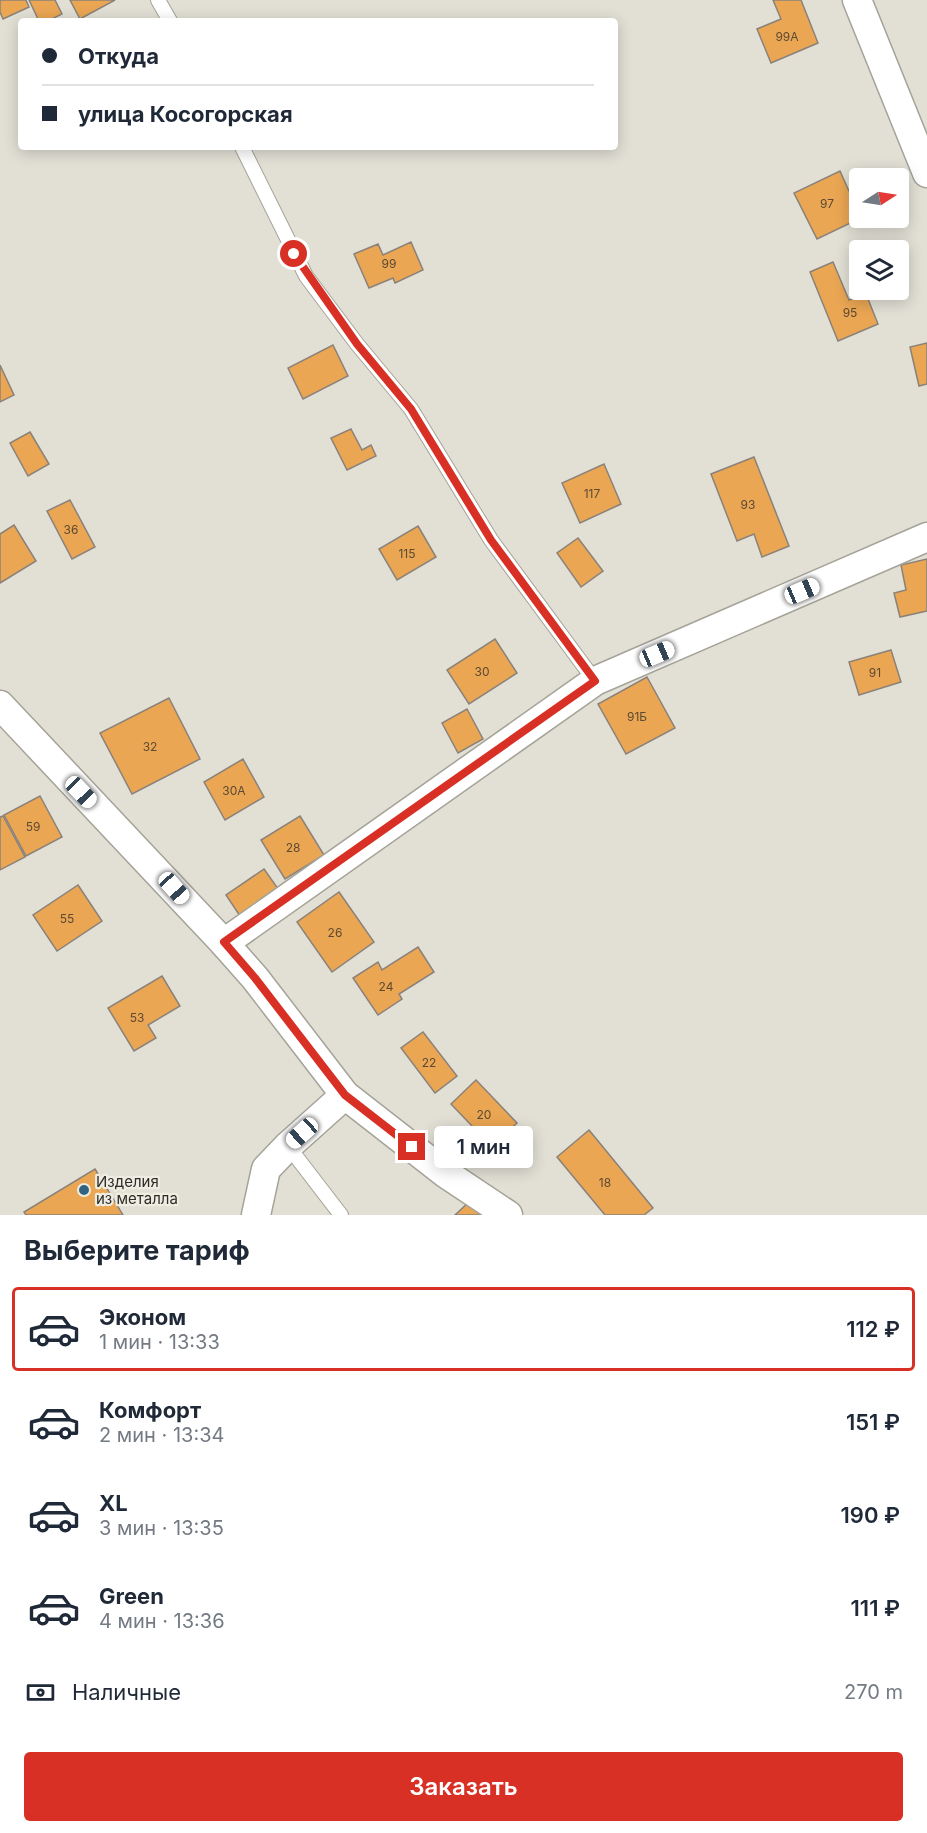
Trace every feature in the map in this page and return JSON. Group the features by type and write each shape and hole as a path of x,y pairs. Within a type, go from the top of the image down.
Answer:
{"street":[{"path":"857,0 927,173"},
{"path":"224,942 595,681 927,537"},
{"path":"0,705 224,942 255,978 345,1095 445,1173 508,1215"},
{"path":"256,1215 266,1169 345,1095"}],"lane":[{"path":"158,0 168,18"},
{"path":"243,150 306,276 357,344 411,409 491,540 595,681"},
{"path":"288,1146 340,1215"}],"building":[{"path":"0,0 26,0 29,7 3,19 0,12"},
{"path":"29,0 55,0 62,14 54,18 38,18"},
{"path":"70,0 115,0 82,18 79,18"},
{"path":"773,0 801,0 818,43 771,63 757,29 781,19"},
{"path":"840,171 849,191 849,224 817,239 794,193"},
{"path":"411,242 423,270 395,283 393,278 369,288 354,254 378,244 383,255"},
{"path":"833,262 849,300 868,300 878,324 838,341 810,272"},
{"path":"927,343 927,384 919,386 910,347"},
{"path":"333,345 348,376 303,399 288,368"},
{"path":"0,365 14,395 0,402"},
{"path":"351,429 362,450 371,445 376,456 347,470 331,438"},
{"path":"30,432 49,464 28,476 10,443"},
{"path":"754,457 789,546 762,557 754,534 737,541 711,474"},
{"path":"604,464 621,504 580,523 562,483"},
{"path":"70,500 95,547 72,559 47,511"},
{"path":"14,525 36,561 0,583 0,534"},
{"path":"418,526 436,557 397,580 379,549"},
{"path":"578,538 603,571 581,587 557,553"},
{"path":"927,559 927,611 900,617 894,593 906,590 901,565"},
{"path":"495,639 517,673 469,704 447,670"},
{"path":"891,650 901,682 859,695 849,662"},
{"path":"647,677 675,728 626,754 598,704"},
{"path":"169,698 200,759 132,794 100,733"},
{"path":"467,709 483,739 458,753 442,723"},
{"path":"243,759 264,797 225,820 204,782"},
{"path":"40,796 62,837 26,856 4,815"},
{"path":"3,816 25,857 0,870 0,817"},
{"path":"300,816 324,855 285,879 261,840"},
{"path":"264,869 281,893 242,919 226,895"},
{"path":"78,885 102,921 57,951 33,915"},
{"path":"339,892 374,942 332,972 297,922"},
{"path":"418,947 434,972 399,994 402,999 378,1015 353,978 378,962 382,970"},
{"path":"162,976 180,1006 148,1025 156,1038 134,1051 108,1008"},
{"path":"423,1032 457,1076 435,1093 401,1048"},
{"path":"476,1080 517,1123 492,1147 451,1104"},
{"path":"589,1130 653,1208 644,1215 605,1215 557,1157"},
{"name":"Изделия из металла","path":"95,1169 123,1215 26,1215 24,1212"},
{"path":"471,1200 484,1215 455,1215"}],"place":[{"name":"Изделия из металла","path":"84,1190"}],"route":[{"path":"294,254 306,276 357,344 411,409 491,540 595,681 224,942 255,978 325,1072 345,1095 412,1147"}]}
